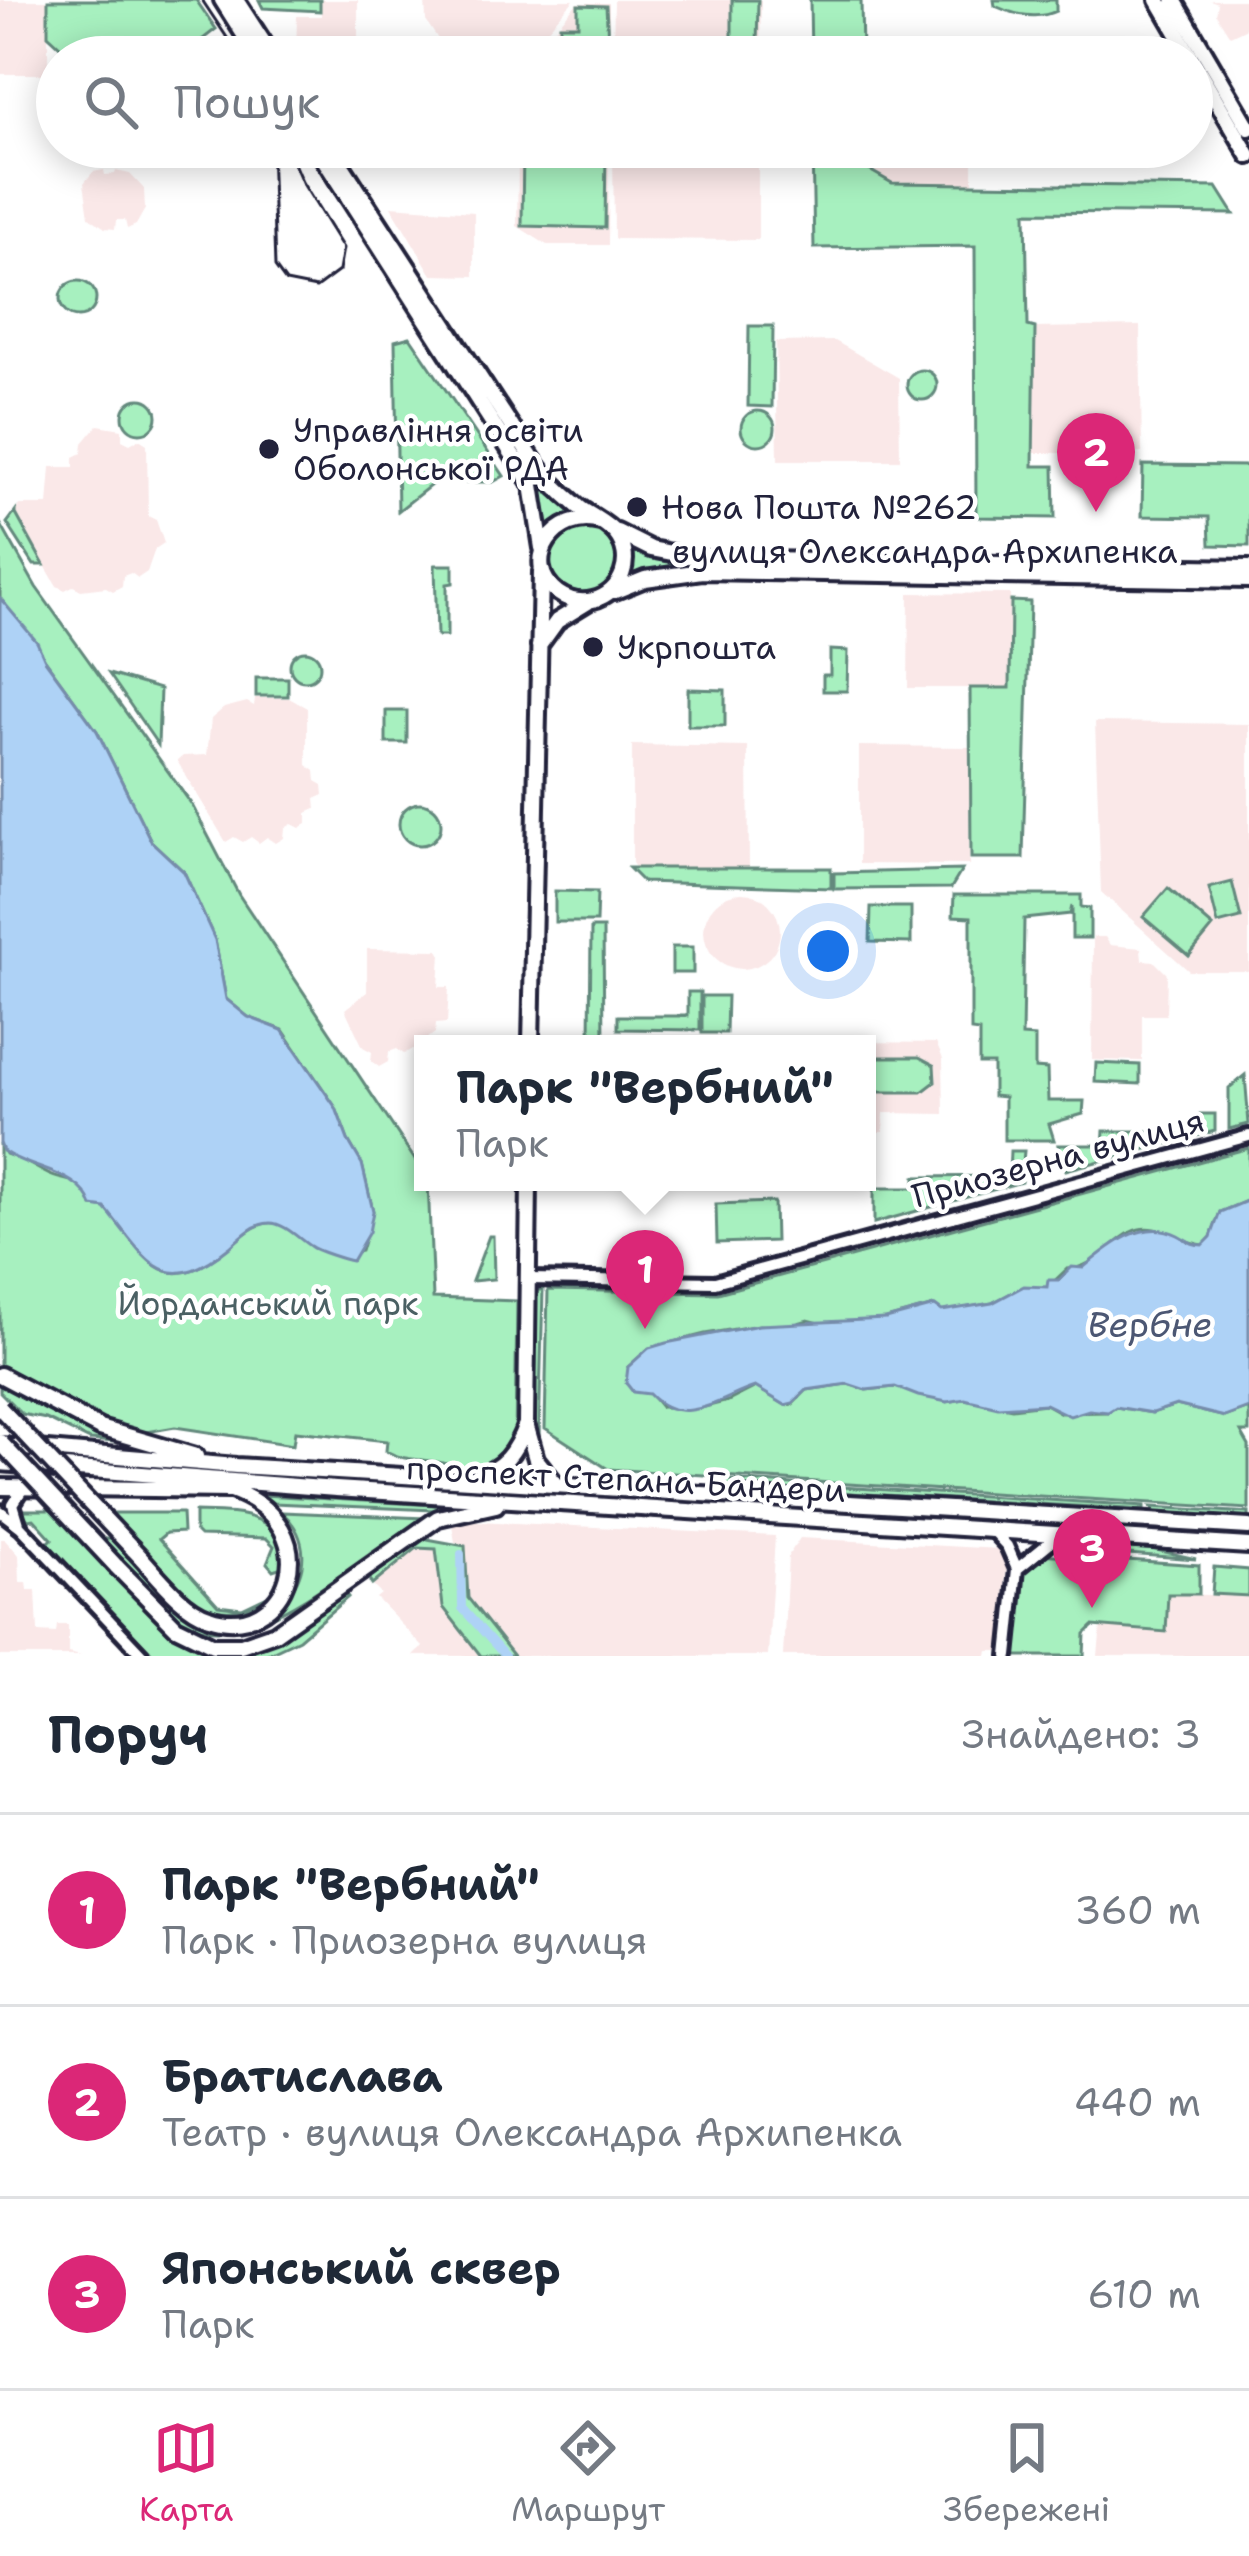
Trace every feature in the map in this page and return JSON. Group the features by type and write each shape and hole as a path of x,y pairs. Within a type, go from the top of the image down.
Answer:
{"main road":[{"path":"222,0 245,36"},
{"path":"236,0 259,36"},
{"path":"1158,0 1178,36"},
{"path":"1174,0 1191,36"},
{"path":"1213,81 1249,128"},
{"path":"1213,81 1249,156"},
{"path":"329,168 532,484 542,557 548,581 570,599 598,598 619,583 625,565 623,546 606,526 584,518 560,526 548,538 542,557 531,1035"},
{"name":"вулиця Олександра Архипенка","path":"344,168 534,461 561,492 606,526 651,548 703,559 1249,568"},
{"name":"вулиця Олександра Архипенка","path":"538,651 544,634 557,620 598,598 645,579 702,571 1249,580"},
{"path":"529,1191 526,1424 538,1462 556,1484"},
{"path":"0,1376 100,1428 236,1466"},
{"path":"0,1408 189,1605 210,1618 248,1617 270,1605 286,1584 291,1555 280,1522 257,1501 231,1490"},
{"path":"467,1480 505,1463 526,1424"},
{"path":"0,1444 176,1627 213,1645 241,1646 274,1633 438,1518 486,1506 568,1502"},
{"name":"проспект Степана Бандери","path":"0,1444 236,1466 1249,1527"},
{"name":"проспект Степана Бандери","path":"0,1463 336,1489 1249,1546"},
{"path":"0,1487 336,1489"}],"street":[{"name":"Приозерна вулиця","path":"528,1279 715,1282 1249,1136"},
{"path":"21,1527 13,1504 23,1487"},
{"path":"0,1510 143,1656"},
{"path":"992,1530 1017,1569 1008,1656"},
{"path":"1017,1569 1060,1534"}],"shaded area":[{"path":"0,0 48,0 48,36 36,36 36,74 0,74"},
{"path":"321,0 358,0 358,36 297,36 297,16 321,16"},
{"path":"425,0 574,0 541,36 436,36 426,21"},
{"path":"614,0 761,0 760,36 613,36"},
{"path":"1210,0 1249,0 1249,27 1230,36 1216,14 1218,3"},
{"path":"577,3 609,3 609,36 549,36"},
{"path":"518,168 609,168 608,245 547,245 517,226"},
{"path":"613,168 758,168 758,240 614,239"},
{"path":"870,168 973,168 973,184 892,183"},
{"path":"104,170 105,175 130,174 144,189 145,209 136,225 127,229 125,220 116,220 115,229 105,228 89,217 84,183 93,172"},
{"path":"391,206 474,212 474,276 432,275"},
{"path":"1140,326 1142,453 1033,453 1035,328"},
{"path":"835,341 899,378 900,460 778,460 776,342"},
{"path":"98,425 122,429 122,440 130,444 139,439 147,444 148,516 156,520 164,543 155,549 147,572 138,578 131,573 123,576 122,586 113,591 73,586 65,590 57,586 15,514 20,505 48,505 51,467 74,467 74,457 82,453 83,443"},
{"path":"909,593 1010,594 1010,688 908,688"},
{"path":"255,698 289,698 307,708 307,765 323,785 324,795 315,799 316,809 307,813 307,824 285,828 284,838 276,843 267,837 259,843 251,837 226,842 177,761 183,756 207,755 211,719 224,708 247,702 254,706"},
{"path":"1095,722 1249,724 1249,971 1189,971 1101,892"},
{"path":"632,745 748,747 749,868 635,867"},
{"path":"859,746 971,747 969,865 859,864"},
{"path":"742,893 769,904 780,931 769,958 742,969 715,958 704,931 715,904"},
{"path":"1093,937 1105,937 1110,945 1141,948 1142,960 1154,961 1167,974 1166,1015 1142,1015 1142,1061 1092,1060"},
{"path":"367,949 438,950 439,987 449,987 447,1023 436,1024 432,1035 414,1035 414,1050 389,1052 388,1062 379,1067 371,1061 372,1052 363,1047 345,1009 367,992"},
{"path":"876,1042 936,1043 943,1059 944,1114 884,1113 883,1132 876,1132"},
{"path":"476,1521 775,1536 768,1656 514,1656 468,1598 465,1547 455,1542 452,1525"},
{"path":"800,1538 1000,1549 1007,1559 1000,1651 988,1651 987,1656 783,1656 788,1556"},
{"path":"0,1539 19,1555 20,1582 36,1590 38,1632 56,1633 57,1625 68,1625 68,1653 81,1656 0,1656"},
{"path":"417,1548 437,1548 443,1607 481,1656 414,1656 423,1647 376,1598 381,1594 372,1585"},
{"path":"1168,1594 1249,1596 1249,1656 1098,1656 1101,1624"}],"green space":[{"path":"48,0 196,0 216,29 207,36 48,35"},
{"path":"259,0 320,0 320,11 263,8"},
{"path":"732,0 758,0 757,36 732,36"},
{"path":"810,0 861,0 862,36 811,36"},
{"path":"994,0 1056,0 1056,11 1018,14 995,6"},
{"path":"578,5 606,6 608,36 560,36 560,25 578,25"},
{"path":"523,168 606,168 605,228 522,226"},
{"path":"812,168 866,168 892,183 1217,187 1234,214 1026,212 1028,326 1035,328 1033,466 1054,466 1055,518 976,517 975,246 814,248"},
{"path":"78,281 91,286 96,299 91,312 78,317 65,312 60,299 65,286"},
{"path":"749,326 773,326 772,407 748,406"},
{"path":"410,337 504,476 493,482 462,482 462,475 436,475 435,482 398,511 395,341"},
{"path":"922,370 933,374 937,385 933,396 922,400 911,396 907,385 911,374"},
{"path":"140,399 152,404 157,416 152,428 140,433 128,428 123,416 128,404"},
{"path":"758,411 770,416 775,428 770,440 758,445 746,440 741,428 746,416"},
{"path":"1143,465 1249,466 1249,546 1210,545 1209,517 1142,516"},
{"path":"537,485 576,513 558,519 545,531"},
{"path":"16,511 44,565 34,565 7,523"},
{"name":"Йорданський парк","path":"0,523 36,587 192,805 239,895 414,1158 414,1191 428,1191 433,1298 517,1301 515,1437 494,1463 465,1467 407,1458 386,1451 387,1441 295,1431 293,1445 175,1427 141,1433 102,1420 0,1365 0,1143 6,1154 78,1184 92,1206 105,1207 144,1255 170,1272 205,1264 251,1229 268,1223 287,1228 328,1252 361,1251 373,1211 362,1164 336,1108 283,1030 248,1017 226,999 215,940 184,872 151,841 97,731 0,598"},
{"path":"584,526 608,536 618,560 608,584 584,594 560,584 550,560 560,536"},
{"path":"629,543 682,563 628,578 634,560"},
{"path":"435,565 453,565 453,583 447,584 447,636 437,636"},
{"path":"1011,601 1030,602 1023,858 971,858 970,688 1010,688"},
{"path":"830,650 848,651 847,691 823,691 823,675 830,675"},
{"path":"305,651 316,655 320,666 316,677 305,681 294,677 290,666 294,655"},
{"path":"109,674 160,689 158,745"},
{"path":"256,678 288,678 288,696 256,696"},
{"path":"688,689 725,690 725,726 688,726"},
{"path":"386,711 407,711 407,743 386,743"},
{"path":"420,803 435,809 441,824 435,839 420,845 405,839 399,824 405,809"},
{"path":"629,868 831,868 831,888 643,882"},
{"path":"962,870 951,888 834,889 834,873"},
{"path":"1232,882 1241,918 1218,924 1209,888"},
{"path":"1168,888 1213,927 1189,956 1143,917"},
{"path":"555,891 597,892 596,922 555,922"},
{"path":"954,895 1081,895 1081,907 1090,908 1090,938 1072,938 1072,906 1070,914 1024,919 1022,1036 1035,1037 1035,1068 1047,1069 1048,1101 1084,1101 1083,1114 1049,1124 1054,1140 1004,1140 1004,1097 993,1096 993,1064 979,1064 979,1032 971,1031 971,917 953,916"},
{"path":"871,907 911,907 911,943 870,942"},
{"path":"591,928 603,928 604,1035 590,1035"},
{"path":"672,947 693,947 693,973 672,973"},
{"path":"688,992 700,992 700,1030 618,1029 618,1016 688,1016"},
{"path":"702,996 727,996 726,1033 702,1033"},
{"path":"876,1057 919,1057 934,1065 935,1082 922,1092 876,1092"},
{"path":"1096,1063 1140,1065 1140,1084 1095,1082"},
{"path":"1245,1075 1249,1124 1229,1129 1229,1088"},
{"path":"1200,1114 1215,1114 1215,1131 1066,1170 1058,1145 1103,1145 1104,1131 1199,1131"},
{"path":"1249,1148 1249,1200 1220,1212 1204,1245 1159,1230 1140,1229 1085,1265 1067,1269 1048,1287 1015,1291 992,1303 942,1312 934,1306 886,1319 824,1324 808,1320 705,1334 649,1348 628,1367 661,1407 701,1408 756,1387 785,1405 793,1404 807,1390 848,1384 866,1390 895,1387 947,1402 964,1399 1012,1408 1045,1404 1061,1413 1108,1412 1116,1407 1152,1413 1176,1405 1225,1417 1249,1408 1249,1432 1241,1432 1249,1446 1249,1509 608,1469 545,1428 548,1290 718,1293"},
{"path":"1010,1151 1024,1151 1021,1182 874,1223 876,1188 915,1188 915,1177 1009,1176"},
{"path":"774,1202 775,1241 717,1243 716,1204"},
{"path":"489,1236 493,1236 494,1279 472,1281"},
{"path":"536,1290 543,1290 540,1456 534,1433"},
{"path":"0,1379 129,1443 90,1440 46,1419 22,1414 0,1392"},
{"path":"711,1479 1144,1506 1144,1510 710,1485"},
{"path":"263,1495 450,1506 434,1510 273,1503"},
{"path":"1151,1507 1249,1513 1249,1520 1156,1514"},
{"path":"21,1510 52,1510 144,1601 200,1637 229,1646 270,1644 344,1592 348,1597 299,1639 263,1656 149,1656 46,1545 52,1539"},
{"path":"195,1512 241,1515 267,1525 281,1548 282,1567 273,1570 267,1563 274,1546 266,1538 200,1536 195,1531"},
{"path":"282,1512 426,1518 310,1596 247,1626 216,1630 186,1624 174,1615 99,1539 114,1539 199,1620 225,1625 249,1622 288,1596 299,1576 303,1555 298,1533"},
{"path":"111,1513 182,1513 183,1532 166,1533 159,1539 218,1605 242,1608 267,1596 249,1606 240,1609 230,1610 193,1600"},
{"path":"422,1538 465,1546 468,1598 514,1656 481,1656 443,1607 436,1549 417,1548 372,1585 371,1574"},
{"path":"1057,1544 1152,1549 1196,1559 1045,1548"},
{"path":"1039,1554 1199,1565 1199,1594 1168,1594 1166,1632 1093,1626 1085,1634 1084,1656 1014,1656 1020,1577"},
{"path":"1214,1567 1249,1570 1249,1596 1212,1594"}],"water":[{"path":"0,598 37,642 97,731 151,841 184,872 215,940 226,999 248,1017 282,1030 336,1108 362,1164 373,1211 369,1232 352,1261 313,1248 286,1228 270,1223 253,1228 207,1263 172,1272 145,1257 105,1208 92,1206 77,1185 3,1151"},
{"name":"Вербне","path":"1249,1200 1249,1408 1225,1417 1176,1405 1152,1413 1116,1407 1070,1416 1045,1404 998,1407 965,1399 947,1402 895,1387 866,1390 848,1384 807,1390 785,1405 755,1387 702,1408 675,1410 649,1394 633,1392 626,1383 628,1367 649,1348 666,1343 759,1325 886,1319 935,1306 942,1311 992,1303 1024,1286 1047,1287 1048,1280 1059,1280 1072,1267 1083,1268 1139,1232 1165,1230 1203,1245 1220,1212"}],"waterway":[{"path":"461,1554 462,1608 505,1656"}],"tram line":[{"path":"202,0 226,36"},
{"path":"272,168 275,267 286,282 316,288 339,271 343,248 296,168"}],"place":[{"name":"Управління освіти Оболонської РДА","path":"269,449"},
{"name":"Нова Пошта №262","path":"637,507"},
{"name":"Братислава","path":"1096,512"},
{"name":"Укрпошта","path":"593,647"},
{"name":"Парк \"Вербний\"","path":"645,1329"},
{"name":"Японський сквер","path":"1092,1608"}]}
